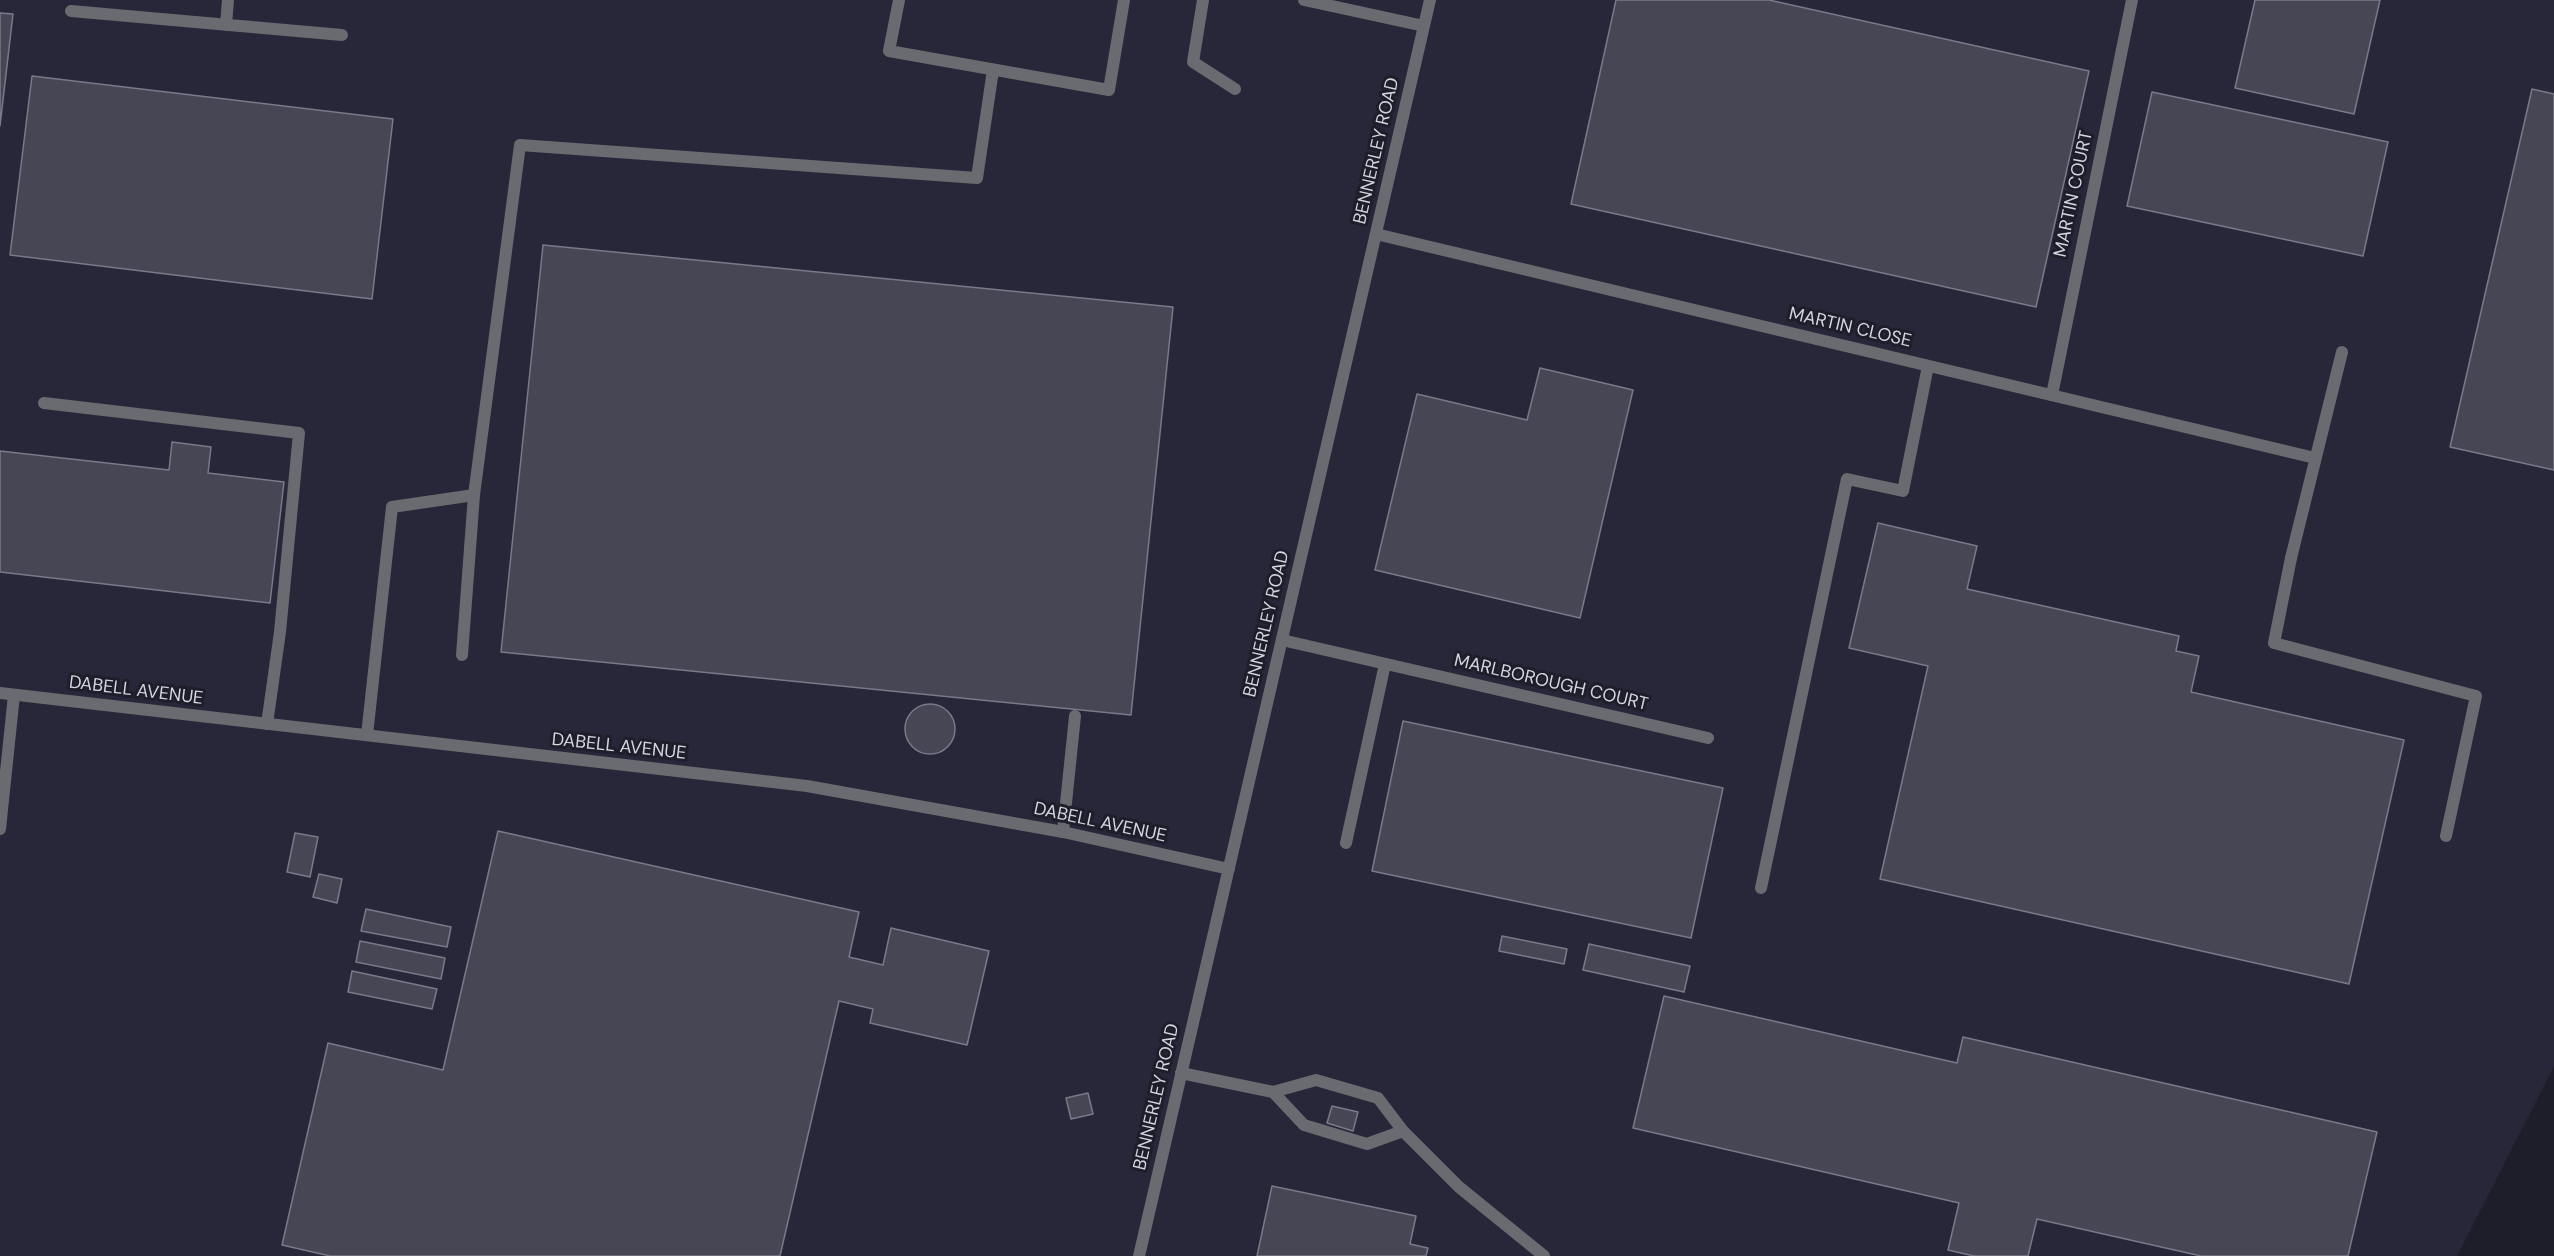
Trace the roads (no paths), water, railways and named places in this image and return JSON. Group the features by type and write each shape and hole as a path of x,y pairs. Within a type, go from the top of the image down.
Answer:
{"street":[{"path":"226,25 228,0"},
{"path":"899,0 889,51 1109,90 1124,0"},
{"path":"1203,0 1193,62 1235,89"},
{"path":"1304,0 1424,26"},
{"name":"BENNERLEY ROAD","path":"1138,1256 1430,0"},
{"name":"MARTIN COURT","path":"2052,395 2132,0"},
{"path":"71,11 342,34"},
{"path":"462,655 474,495 520,145 977,178 993,70"},
{"name":"MARTIN CLOSE","path":"1376,234 2315,458"},
{"path":"2342,352 2291,558 2274,644 2476,696 2446,836"},
{"path":"1761,888 1847,479 1903,491 1928,366"},
{"path":"44,403 299,433 280,632 267,724"},
{"path":"367,735 392,507 474,495"},
{"name":"MARLBOROUGH COURT","path":"1282,640 1708,738"},
{"path":"1346,843 1385,664"},
{"name":"DABELL AVENUE","path":"0,693 807,786 1063,832 1228,869"},
{"path":"0,829 14,695"},
{"path":"1063,832 1075,716"},
{"path":"1181,1073 1273,1092 1316,1080 1378,1098 1403,1131 1459,1188 1544,1256"},
{"path":"1273,1092 1304,1125 1367,1144 1403,1131"}]}
